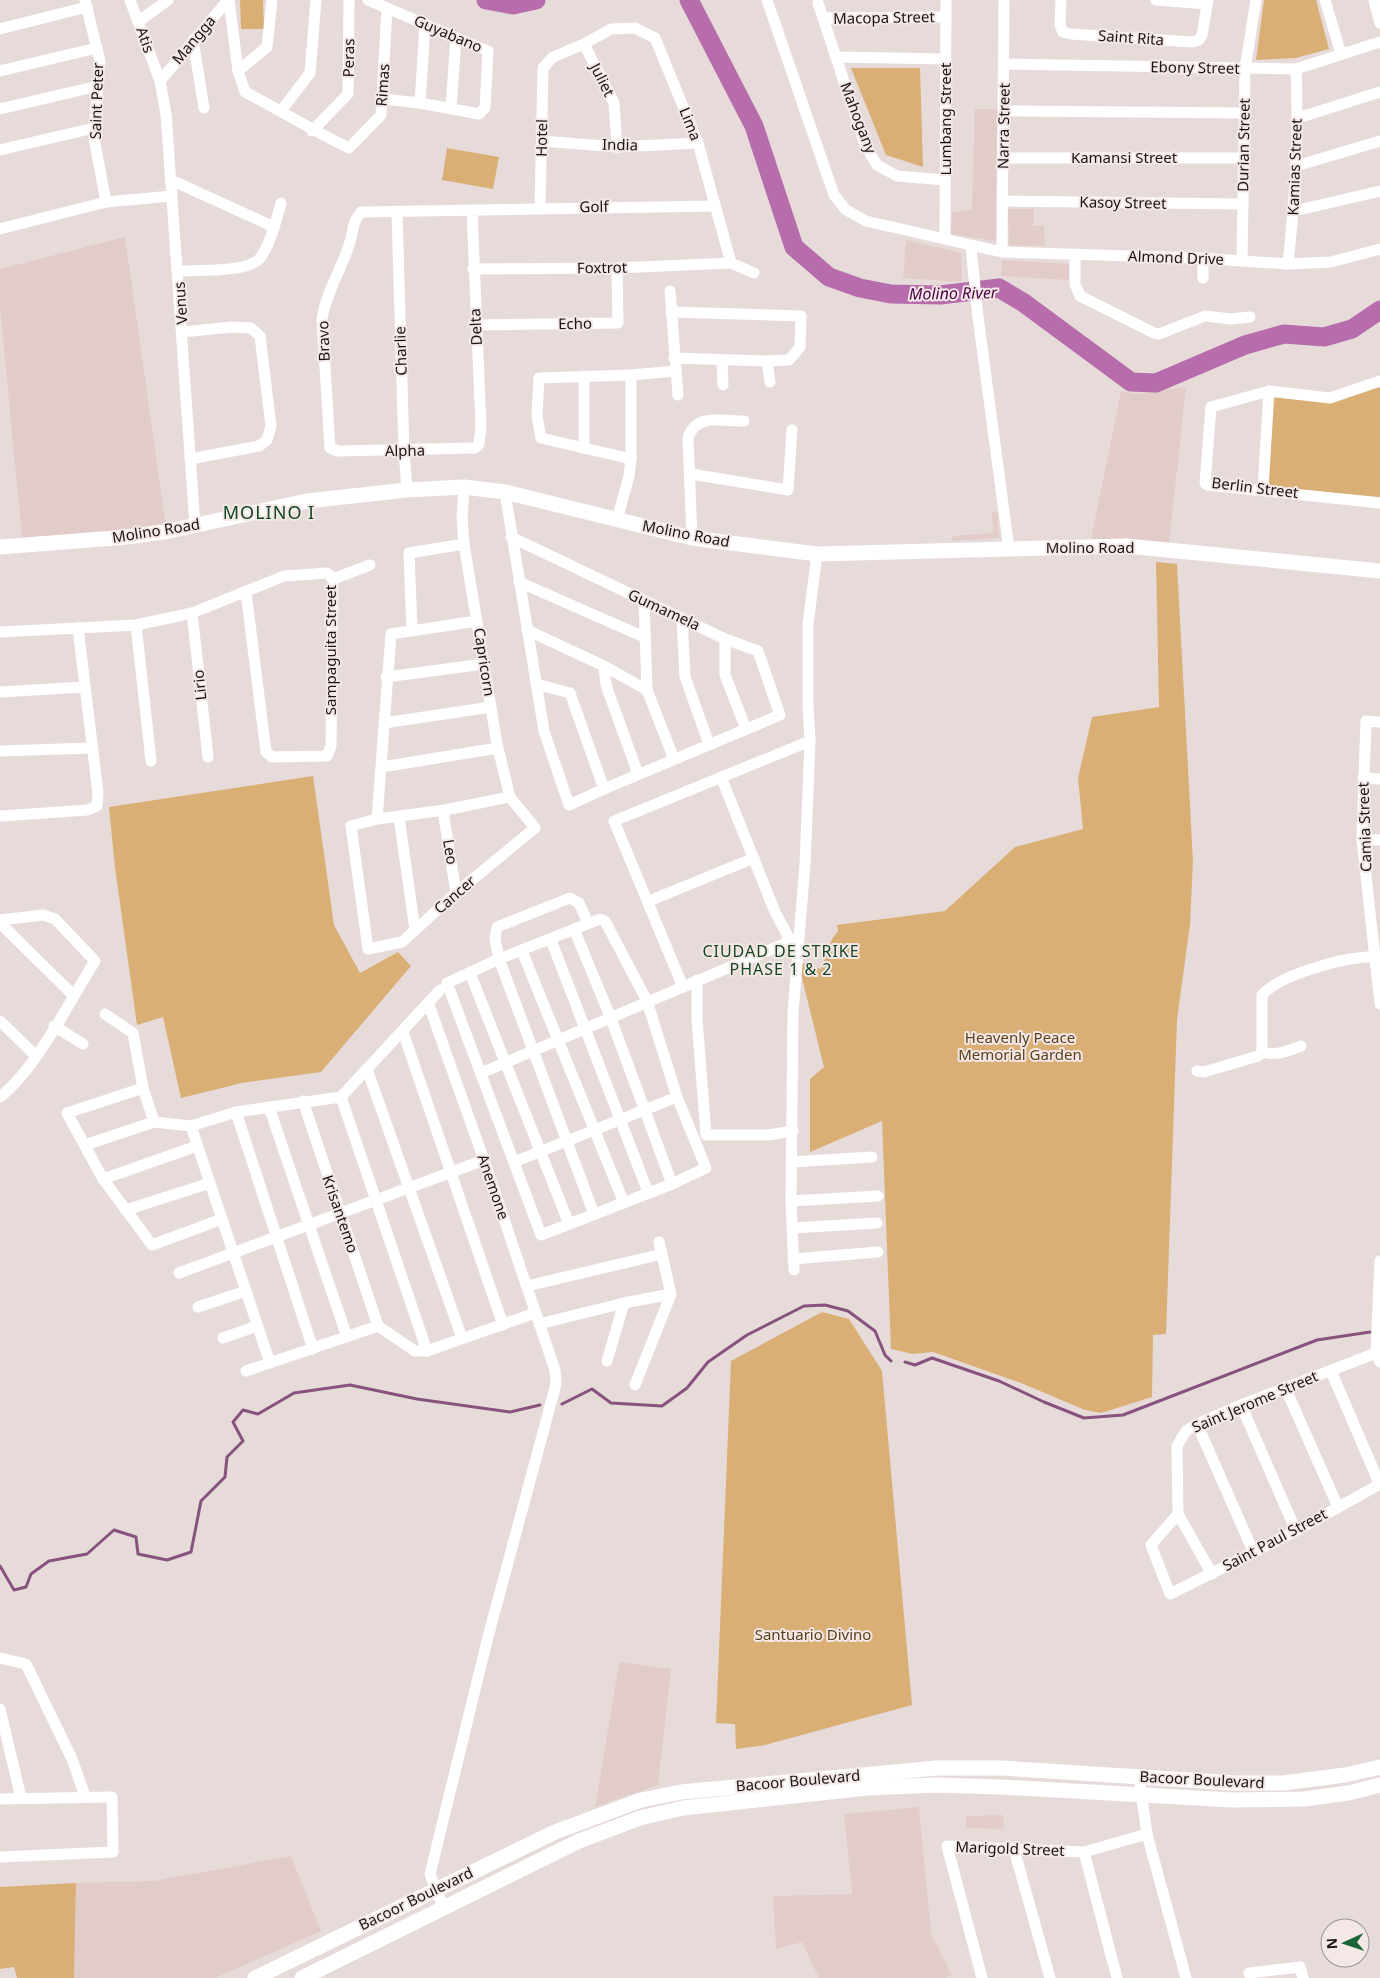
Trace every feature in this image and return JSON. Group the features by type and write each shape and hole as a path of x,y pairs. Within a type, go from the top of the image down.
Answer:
{"main road":[{"name":"Molino Road","path":"0,547 126,537 195,526 307,501 407,490 464,487 505,492 692,538 817,554 1128,546 1380,571"},
{"name":"Bacoor Boulevard","path":"255,1978 555,1832 640,1800 681,1792 937,1768 1002,1768 1234,1783 1283,1783 1345,1775 1380,1767"},
{"name":"Bacoor Boulevard","path":"302,1978 579,1841 640,1818 683,1808 850,1790 936,1785 1232,1800 1304,1799 1348,1793 1380,1785"}],"street":[{"name":"Atis","path":"130,0 160,81"},
{"path":"139,21 168,0"},
{"path":"229,0 238,71 245,92 281,111 312,131"},
{"name":"Mangga","path":"160,81 229,0"},
{"path":"238,71 267,47 272,0"},
{"path":"281,111 310,73 316,0"},
{"name":"Peras","path":"312,131 348,94 349,0"},
{"name":"Guyabano","path":"368,0 488,51 485,108 480,114 420,103 383,99"},
{"name":"Almond Drive","path":"767,0 834,195 846,210 866,220 945,238 971,247 1002,252 1203,258 1288,264 1331,262 1380,249"},
{"name":"Lumbang Street","path":"945,238 946,0"},
{"name":"Narra Street","path":"1002,252 1005,64 1004,0"},
{"name":"Saint Rita","path":"1061,0 1060,25 1064,32 1183,41 1199,40 1202,35 1207,2"},
{"path":"1156,0 1207,2"},
{"name":"Durian Street","path":"1242,260 1246,69 1256,0"},
{"path":"1325,0 1341,54"},
{"path":"1374,0 1380,23"},
{"name":"Mahogany","path":"818,3 865,145 877,165 898,176 945,180"},
{"path":"0,29 86,4"},
{"name":"Saint Peter","path":"86,4 100,61 94,138 106,202"},
{"name":"Rimas","path":"312,131 349,148 381,115 388,8"},
{"name":"Macopa Street","path":"823,18 946,17"},
{"path":"420,103 425,24"},
{"name":"Lima","path":"543,68 553,57 584,44 611,29 635,28 654,38 698,143 731,263"},
{"path":"451,108 456,38"},
{"path":"193,40 204,108"},
{"name":"Ebony Street","path":"1005,64 1296,69 1380,42"},
{"name":"Juliet","path":"584,44 614,103 617,146"},
{"path":"0,71 97,48"},
{"path":"836,57 946,59"},
{"name":"Hotel","path":"540,208 543,68"},
{"name":"Kamias Street","path":"1288,264 1294,211 1298,118 1296,69"},
{"name":"Venus","path":"160,81 166,114 179,271 195,526"},
{"path":"0,109 98,86"},
{"path":"1298,118 1380,92"},
{"path":"1004,110 1245,113"},
{"path":"0,150 94,128"},
{"name":"India","path":"542,141 617,146 698,143"},
{"path":"1296,166 1380,141"},
{"name":"Kamansi Street","path":"1004,158 1244,158"},
{"path":"171,180 274,227"},
{"path":"1294,211 1380,191"},
{"path":"0,229 106,202 172,196"},
{"name":"Kasoy Street","path":"1002,202 1243,204"},
{"path":"179,271 243,268 260,259 274,227 281,203"},
{"name":"Golf","path":"361,212 715,206"},
{"name":"Delta","path":"472,210 480,427 479,444"},
{"name":"Bravo","path":"330,448 322,319 324,305 350,244 353,222 361,212"},
{"name":"Charlie","path":"397,212 404,451 407,490"},
{"path":"971,247 978,318 1008,549"},
{"path":"1075,254 1075,284 1080,296 1154,333 1167,331 1205,316 1231,319 1250,317"},
{"path":"1203,258 1203,278"},
{"path":"731,263 754,273"},
{"name":"Foxtrot","path":"473,269 617,268 731,263"},
{"name":"Echo","path":"476,325 618,323 617,268"},
{"path":"670,290 678,395"},
{"path":"671,312 801,316 800,347 790,360 674,358"},
{"path":"183,332 232,327 251,328 260,336 271,426 267,440 259,446 190,459"},
{"path":"722,360 723,385"},
{"path":"767,361 770,382"},
{"path":"631,458 540,438 537,416 538,378 631,375 676,371"},
{"path":"617,520 629,476 631,458 631,375"},
{"path":"584,376 584,448"},
{"path":"1263,489 1268,391 1330,398 1380,381"},
{"name":"Berlin Street","path":"1268,391 1211,407 1205,484 1380,503"},
{"path":"692,538 691,474 688,438 691,428 700,421 744,421"},
{"path":"691,474 788,490 792,430"},
{"name":"Alpha","path":"330,448 338,451 404,451 475,448 479,444"},
{"name":"Capricorn","path":"464,487 462,518 464,544 498,748 510,797 535,828"},
{"path":"505,492 544,731 569,805 746,729 726,675 725,639"},
{"name":"Gumamela","path":"512,537 725,639 758,651 780,715 746,729"},
{"path":"412,630 410,553 464,544"},
{"path":"817,554 808,624 810,741 805,864 794,939 793,1131 791,1162 794,1264 878,1252"},
{"path":"333,579 370,565"},
{"name":"Sampaguita Street","path":"0,632 136,625 192,614 284,576 327,573 333,579 331,746 327,756 311,758 272,757 266,752 246,592"},
{"path":"519,582 644,637"},
{"path":"644,601 647,690 674,760"},
{"name":"Lirio","path":"192,614 208,757"},
{"path":"682,619 685,678 709,744"},
{"path":"478,621 391,634 386,677 382,767 377,819 443,810 510,797"},
{"path":"136,625 151,760"},
{"path":"0,816 88,810 96,806 98,793 78,628"},
{"path":"527,630 604,666 647,690"},
{"path":"386,677 484,664"},
{"path":"604,666 606,685 638,774"},
{"path":"536,684 570,693 604,789"},
{"path":"0,692 84,687"},
{"path":"384,723 491,707"},
{"name":"Camia Street","path":"1380,722 1366,721 1362,840 1374,898 1380,1004"},
{"path":"683,987 649,901 614,821 810,741"},
{"path":"0,751 92,748"},
{"path":"382,767 498,748"},
{"path":"721,777 775,912 794,939"},
{"path":"1363,778 1380,779"},
{"name":"Leo","path":"443,810 456,893"},
{"path":"399,816 415,930"},
{"name":"Cancer","path":"377,819 352,826 368,949 402,942 456,893 535,828"},
{"path":"1362,840 1380,840"},
{"path":"649,901 754,858"},
{"path":"588,924 579,903 570,898 497,927 495,938 499,959 594,1214"},
{"path":"0,921 43,915 55,919 95,961 36,1056 14,1086 0,1097"},
{"path":"600,919 605,921 647,1001 677,1097 706,1168 672,1184 541,1235 448,983 499,959 588,924 600,919"},
{"path":"0,921 73,995"},
{"path":"574,929 610,1016 672,1184"},
{"path":"481,1073 610,1016 794,939"},
{"path":"551,940 648,1192"},
{"path":"522,951 560,1039 624,1203"},
{"path":"1197,1071 1204,1072 1258,1056 1262,1052 1262,995 1269,987 1324,965 1348,958 1377,956"},
{"path":"470,973 569,1224"},
{"path":"697,980 697,1020 706,1135 768,1135 793,1131"},
{"path":"85,1145 154,1122 191,1126 236,1112 341,1097 440,990"},
{"name":"Anemone","path":"428,1005 484,1160 555,1370 554,1396 488,1637 430,1874 434,1890"},
{"path":"105,1014 133,1033 143,1088 154,1122"},
{"path":"0,1021 36,1056"},
{"path":"54,1026 83,1044"},
{"path":"403,1032 503,1326"},
{"path":"1262,1052 1270,1054 1284,1052 1301,1046"},
{"path":"367,1069 462,1338"},
{"path":"143,1088 67,1113 102,1179 152,1245 222,1219"},
{"path":"341,1097 427,1351"},
{"path":"514,1162 619,1118 677,1097"},
{"name":"Krisantemo","path":"303,1101 378,1326"},
{"path":"268,1106 348,1338"},
{"path":"236,1112 314,1349"},
{"path":"191,1126 270,1363"},
{"path":"102,1179 198,1146"},
{"path":"791,1162 872,1157"},
{"path":"179,1273 340,1214 409,1186 484,1160"},
{"path":"126,1210 210,1182"},
{"path":"791,1201 878,1196"},
{"path":"792,1228 877,1223"},
{"path":"527,1286 660,1248 671,1294 635,1385"},
{"path":"1378,1357 1380,1261"},
{"path":"198,1307 246,1291"},
{"path":"246,1370 348,1338 378,1326 415,1351 427,1351 462,1338 537,1318 671,1294"},
{"path":"607,1361 624,1303"},
{"path":"223,1338 257,1326"},
{"name":"Saint Jerome Street","path":"1178,1514 1177,1446 1186,1431 1197,1424 1285,1387 1378,1357"},
{"path":"1331,1371 1380,1484"},
{"path":"1285,1387 1338,1507"},
{"path":"1242,1405 1296,1531"},
{"path":"1197,1424 1253,1551"},
{"name":"Saint Paul Street","path":"1178,1514 1150,1545 1170,1594 1296,1531 1380,1484"},
{"path":"1178,1514 1212,1574"},
{"path":"0,1658 26,1664 72,1759 85,1796"},
{"path":"0,1709 21,1798"},
{"path":"1139,1777 1147,1834 1186,1978"},
{"path":"0,1799 112,1797 113,1852 0,1857"},
{"name":"Marigold Street","path":"982,1978 947,1846 1084,1852 1147,1834"},
{"path":"1014,1849 1050,1978"},
{"path":"1084,1852 1117,1978"},
{"path":"434,1890 443,1907"},
{"path":"1249,1971 1300,1967 1303,1978"}],"shaded area":[{"path":"975,109 997,109 996,241 951,234 952,212 972,210"},
{"path":"1008,209 1034,209 1033,226 1044,225 1045,246 1009,245"},
{"path":"125,237 166,527 23,546 0,308 0,269"},
{"path":"906,240 961,253 962,282 903,278"},
{"path":"1002,260 1071,264 1069,280 1001,276"},
{"path":"1186,387 1169,544 1091,539 1121,391 1135,394"},
{"path":"992,512 997,512 999,538 952,541 952,536 991,533 993,530"},
{"path":"619,1662 671,1669 658,1785 595,1807"},
{"path":"919,1807 931,1933 952,1975 946,1978 819,1978 802,1942 776,1949 773,1896 852,1894 844,1814"},
{"path":"1003,1815 1004,1829 966,1828 966,1816"},
{"path":"291,1856 321,1931 215,1978 74,1978 76,1883 154,1881"}],"green space":[{"path":"240,0 263,0 264,29 241,29"},
{"path":"1264,0 1316,0 1329,49 1296,58 1256,60"},
{"path":"851,68 920,68 923,167 886,155"},
{"path":"447,148 499,157 493,189 442,180"},
{"path":"1380,387 1380,497 1266,487 1272,397 1329,402"},
{"name":"Heavenly Peace Memorial Garden","path":"1156,562 1177,564 1193,861 1190,924 1177,1020 1166,1334 1153,1335 1152,1397 1101,1413 1085,1410 1021,1383 933,1352 913,1354 891,1349 882,1121 810,1152 810,1079 824,1067 800,970 803,963 821,969 832,939 838,931 837,925 945,911 1015,847 1083,829 1078,778 1092,717 1159,707"},
{"path":"313,776 334,925 360,973 398,952 411,966 321,1072 242,1083 181,1098 163,1017 137,1025 115,868 109,807"},
{"name":"Santuario Divino","path":"822,1312 849,1319 882,1371 912,1705 765,1745 736,1749 735,1724 716,1723 731,1361"},
{"path":"76,1883 74,1978 17,1978 14,1967 0,1969 0,1887"}],"waterway":[{"name":"Molino River","path":"486,0 513,5 536,0"},
{"name":"Molino River","path":"689,0 754,126 794,247 829,277 860,288 891,294 940,295 999,288 1024,303 1131,382 1156,383 1245,345 1284,334 1324,337 1352,329 1380,310"},
{"path":"562,1404 592,1389 611,1403 662,1406 687,1388 708,1362 747,1335 804,1306 825,1305 848,1311 875,1331 885,1355 891,1361"},
{"path":"905,1362 915,1365 932,1358 999,1381 1084,1418 1123,1415 1317,1340 1370,1332"},
{"path":"0,1566 14,1590 26,1587 31,1574 49,1561 87,1554 114,1530 136,1537 138,1554 167,1560 191,1552 201,1501 225,1477 227,1457 243,1441 233,1422 243,1410 258,1414 294,1393 350,1385 417,1399 510,1412 540,1405"}],"district":[{"name":"MOLINO I","path":"269,513"},
{"name":"CIUDAD DE STRIKE PHASE 1 & 2","path":"781,960"}]}
